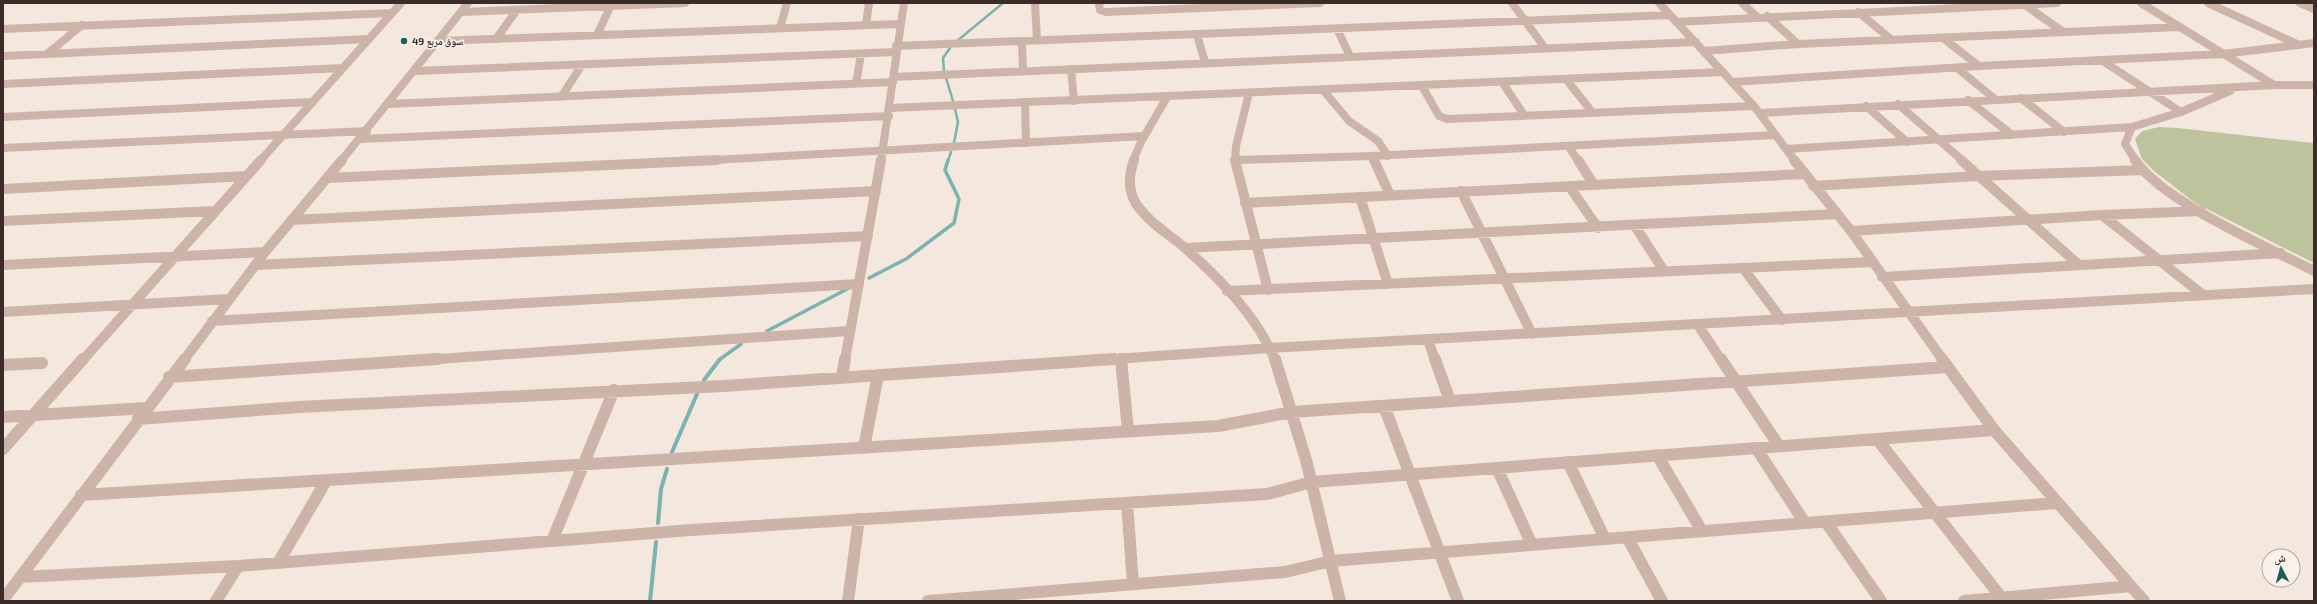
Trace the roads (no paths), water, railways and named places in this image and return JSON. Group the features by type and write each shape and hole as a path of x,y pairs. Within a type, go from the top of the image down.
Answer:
{"street":[{"path":"3,449 401,3"},
{"path":"3,600 228,299 291,220 416,71 468,3"},
{"path":"461,12 685,3"},
{"path":"780,28 787,3"},
{"path":"866,25 869,3"},
{"path":"842,377 849,331 890,112 896,49 904,3"},
{"path":"1035,3 1037,41"},
{"path":"1099,3 1100,10 1106,12 1175,6 1320,3"},
{"path":"1512,3 1545,48"},
{"path":"1659,3 1757,110 1812,186 1851,231 1882,277 1994,430 2056,503 2144,601"},
{"path":"1742,3 1756,16"},
{"path":"1898,3 1906,9"},
{"path":"1676,22 1756,16 2057,3"},
{"path":"2141,3 2274,85"},
{"path":"2208,3 2299,45"},
{"path":"2300,3 2314,9"},
{"path":"2023,4 2062,31"},
{"path":"597,35 611,5"},
{"path":"496,39 517,10"},
{"path":"1858,12 1892,40"},
{"path":"3,28 392,13"},
{"path":"416,71 861,54 896,49 1037,41 1670,15"},
{"path":"1767,16 1798,44"},
{"path":"438,41 900,24"},
{"path":"47,54 82,26"},
{"path":"1704,51 1798,44 2062,31 2179,27"},
{"path":"1337,29 1350,56"},
{"path":"1197,35 1205,62"},
{"path":"1943,38 1979,66"},
{"path":"3,56 368,39"},
{"path":"1022,42 1023,71"},
{"path":"389,104 856,84 1023,71 1205,62 1696,42"},
{"path":"1732,82 1979,66 2223,54 2314,43"},
{"path":"856,84 861,54"},
{"path":"2101,60 2181,112"},
{"path":"560,97 582,64"},
{"path":"3,84 343,68"},
{"path":"1957,68 1995,99"},
{"path":"1071,69 1074,101"},
{"path":"360,139 890,112 1025,103 1723,72"},
{"path":"1566,79 1592,112"},
{"path":"1502,82 1524,115"},
{"path":"1422,86 1442,117 1866,106 2150,91 2241,88 2274,85 2314,85"},
{"path":"1786,150 2132,127 2181,112 2241,88"},
{"path":"1324,90 1350,120 1378,141 1388,156"},
{"path":"1249,93 1236,146 1235,160 1268,290"},
{"path":"1167,97 1144,136 1132,166 1130,189 1136,204 1153,222 1185,248 1227,291 1250,318 1270,348 1292,412 1312,482 1340,601"},
{"path":"2021,98 2064,132"},
{"path":"1968,100 2012,135"},
{"path":"3,117 312,102"},
{"path":"1025,103 1026,143"},
{"path":"1898,104 1977,176 2079,265"},
{"path":"1866,106 1907,142"},
{"path":"2132,127 2125,144 2143,170 2201,211 2314,271"},
{"path":"3,148 367,131"},
{"path":"1235,160 1388,156 1776,135"},
{"path":"327,178 882,152 1144,136"},
{"path":"1569,147 1594,185"},
{"path":"1372,156 1390,195"},
{"path":"1812,186 1977,176 2143,170"},
{"path":"1246,203 1804,174"},
{"path":"3,189 246,176"},
{"path":"1569,186 1598,228"},
{"path":"291,220 876,191"},
{"path":"1461,191 1506,278 1532,334"},
{"path":"1360,197 1375,239 1388,284"},
{"path":"3,222 215,211"},
{"path":"1851,231 2102,215 2201,211"},
{"path":"1185,248 1483,234 1837,214"},
{"path":"2102,215 2203,295"},
{"path":"1635,226 1664,271"},
{"path":"255,265 868,236"},
{"path":"3,265 265,252"},
{"path":"1882,277 2281,253"},
{"path":"1227,291 1872,262"},
{"path":"1743,268 1782,320"},
{"path":"212,321 859,284"},
{"path":"138,419 299,407 614,390 723,386 1270,348 2314,289"},
{"path":"3,312 228,299"},
{"path":"1698,325 1779,446"},
{"path":"169,377 849,331"},
{"path":"1428,340 1450,401"},
{"path":"1121,358 1128,431"},
{"path":"3,365 42,363"},
{"path":"81,495 1218,426 1292,412 1948,367"},
{"path":"864,448 878,375"},
{"path":"552,541 614,390"},
{"path":"1384,406 1458,601"},
{"path":"3,417 146,408"},
{"path":"20,577 238,566 552,541 859,519 1267,494 1312,482 1994,430"},
{"path":"1877,439 2002,599"},
{"path":"1756,448 1805,523"},
{"path":"1657,455 1702,531"},
{"path":"1568,462 1605,539"},
{"path":"1497,468 1532,545"},
{"path":"278,563 326,481"},
{"path":"1127,503 1133,584"},
{"path":"928,601 996,598 1133,584 1285,572 1312,568 1331,561 2056,503"},
{"path":"848,601 859,519"},
{"path":"1826,522 1881,601"},
{"path":"1627,537 1662,601"},
{"path":"216,601 238,566"},
{"path":"1964,601 2002,599 2131,586"}],"waterway":[{"path":"957,41 1003,3"},
{"path":"944,71 943,58 950,48"},
{"path":"946,78 953,101"},
{"path":"954,143 958,122 955,109"},
{"path":"948,161 951,152"},
{"path":"869,278 906,259 954,223 959,199 945,170 948,160"},
{"path":"767,331 849,288"},
{"path":"720,360 741,344"},
{"path":"704,380 720,360"},
{"path":"672,452 697,394"},
{"path":"658,523 661,489 667,469"},
{"path":"650,601 656,542"}],"place":[{"name":"سوق مربع 49","path":"404,41"}]}
